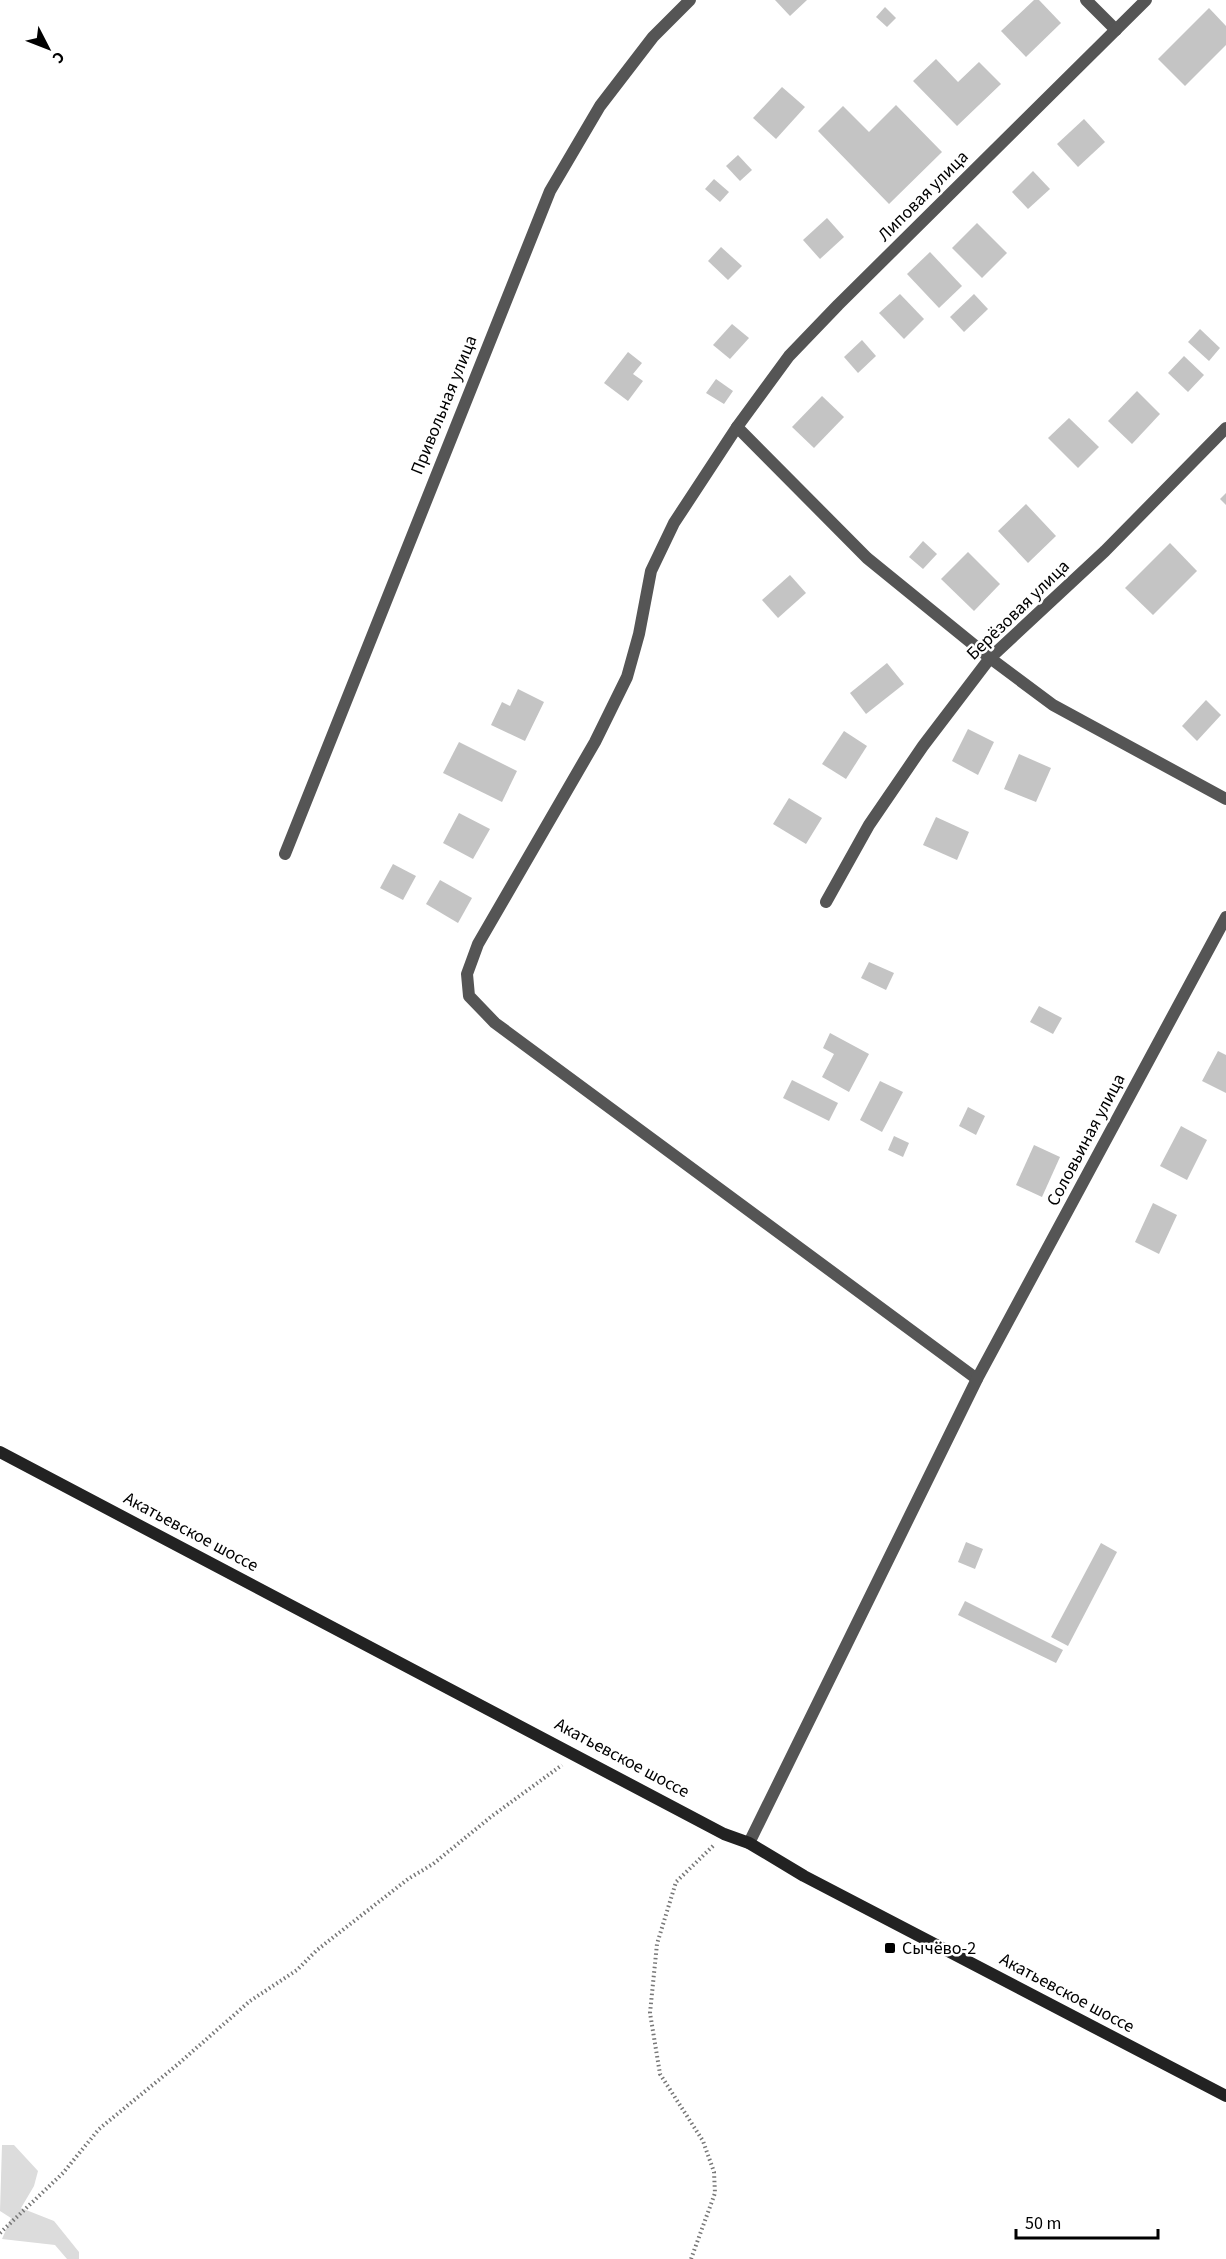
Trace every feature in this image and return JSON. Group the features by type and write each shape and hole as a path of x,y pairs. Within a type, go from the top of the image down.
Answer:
{"street":[{"name":"Привольная улица","path":"285,854 550,191 600,106 653,37 690,0"},
{"path":"1086,0 1116,30"},
{"name":"Липовая улица","path":"977,1379 495,1023 469,996 467,974 478,944 596,742 627,677 639,634 651,571 675,523 737,427 789,356 1146,0"},
{"path":"737,427 867,558 990,658 1053,705 1226,799"},
{"name":"Берёзовая улица","path":"826,902 869,825 923,746 990,658 1105,551 1226,428"},
{"name":"Соловьиная улица","path":"749,1843 977,1379 1226,917"},
{"name":"Акатьевское шоссе","path":"0,1452 578,1754 724,1834 749,1843 814,1881 1226,2096"}],"path":[{"path":"0,2233 63,2173 99,2129 250,2001 297,1970 317,1950 408,1879 433,1864 492,1816 578,1754"},
{"path":"691,2259 715,2193 714,2172 703,2141 660,2074 650,2013 657,1944 676,1882 724,1834"}],"shaded area":[{"path":"2,2145 14,2145 38,2171 34,2186 21,2208 54,2221 79,2252 79,2259 67,2259 55,2245 2,2239 11,2218 0,2211"}],"building":[{"path":"775,0 807,0 790,16"},
{"path":"1034,0 1039,0 1061,23 1026,57 1001,31"},
{"path":"885,7 896,18 887,27 876,17"},
{"path":"1209,8 1226,26 1226,45 1185,86 1158,59"},
{"path":"936,59 958,82 979,62 1001,84 957,126 913,81"},
{"path":"782,87 805,107 776,139 753,118"},
{"path":"896,105 942,152 889,204 818,131 843,106 869,132"},
{"path":"1084,119 1105,142 1078,167 1057,144"},
{"path":"738,155 752,170 740,181 726,166"},
{"path":"1033,171 1050,189 1028,209 1012,192"},
{"path":"714,179 729,192 720,202 705,189"},
{"path":"827,218 844,237 820,259 803,240"},
{"path":"977,223 1007,253 982,278 952,248"},
{"path":"721,247 742,266 728,280 708,261"},
{"path":"930,252 962,286 939,308 907,274"},
{"path":"900,294 924,319 904,339 879,313"},
{"path":"974,294 988,309 964,332 950,317"},
{"path":"732,324 749,338 730,359 713,345"},
{"path":"1200,329 1220,348 1209,361 1188,342"},
{"path":"862,340 876,356 858,373 844,357"},
{"path":"628,352 642,363 633,374 643,381 628,401 604,383"},
{"path":"1184,356 1204,375 1188,392 1168,373"},
{"path":"716,379 733,391 724,404 706,393"},
{"path":"1137,391 1160,414 1132,444 1108,421"},
{"path":"822,396 844,417 814,448 792,427"},
{"path":"1069,418 1099,447 1078,468 1048,438"},
{"path":"1226,493 1226,505 1220,499"},
{"path":"1026,504 1056,536 1028,563 998,531"},
{"path":"923,541 937,554 923,569 909,557"},
{"path":"1170,543 1197,571 1153,615 1125,588"},
{"path":"968,552 1000,584 974,611 941,579"},
{"path":"790,575 806,593 778,618 762,600"},
{"path":"887,663 904,684 866,714 850,693"},
{"path":"518,689 544,702 525,741 491,725 502,702 510,706"},
{"path":"1206,700 1221,715 1197,741 1182,726"},
{"path":"968,729 994,742 978,775 952,761"},
{"path":"844,731 867,746 846,779 822,764"},
{"path":"459,742 517,771 502,802 443,773"},
{"path":"1019,754 1051,768 1036,802 1004,789"},
{"path":"789,798 822,818 806,844 773,824"},
{"path":"459,813 490,829 473,859 443,843"},
{"path":"936,817 969,832 957,860 923,845"},
{"path":"393,864 416,876 403,900 380,888"},
{"path":"440,880 472,898 458,923 426,904"},
{"path":"869,962 894,973 886,990 861,978"},
{"path":"1039,1006 1062,1018 1053,1034 1030,1022"},
{"path":"830,1033 869,1054 849,1092 822,1077 834,1054 823,1048"},
{"path":"1218,1051 1226,1055 1226,1093 1202,1081"},
{"path":"792,1080 838,1103 829,1121 783,1098"},
{"path":"880,1081 903,1092 882,1132 860,1120"},
{"path":"968,1107 985,1116 976,1135 959,1126"},
{"path":"1181,1126 1207,1140 1187,1180 1160,1166"},
{"path":"894,1136 909,1143 903,1157 888,1150"},
{"path":"1034,1145 1060,1157 1042,1197 1016,1185"},
{"path":"1153,1203 1177,1215 1159,1254 1135,1242"},
{"path":"966,1542 983,1549 975,1569 958,1562"},
{"path":"1101,1543 1117,1552 1068,1646 1051,1637"},
{"path":"965,1601 1063,1650 1056,1663 958,1615"}],"place":[{"name":"Сычёво-2","path":"890,1948"}]}
